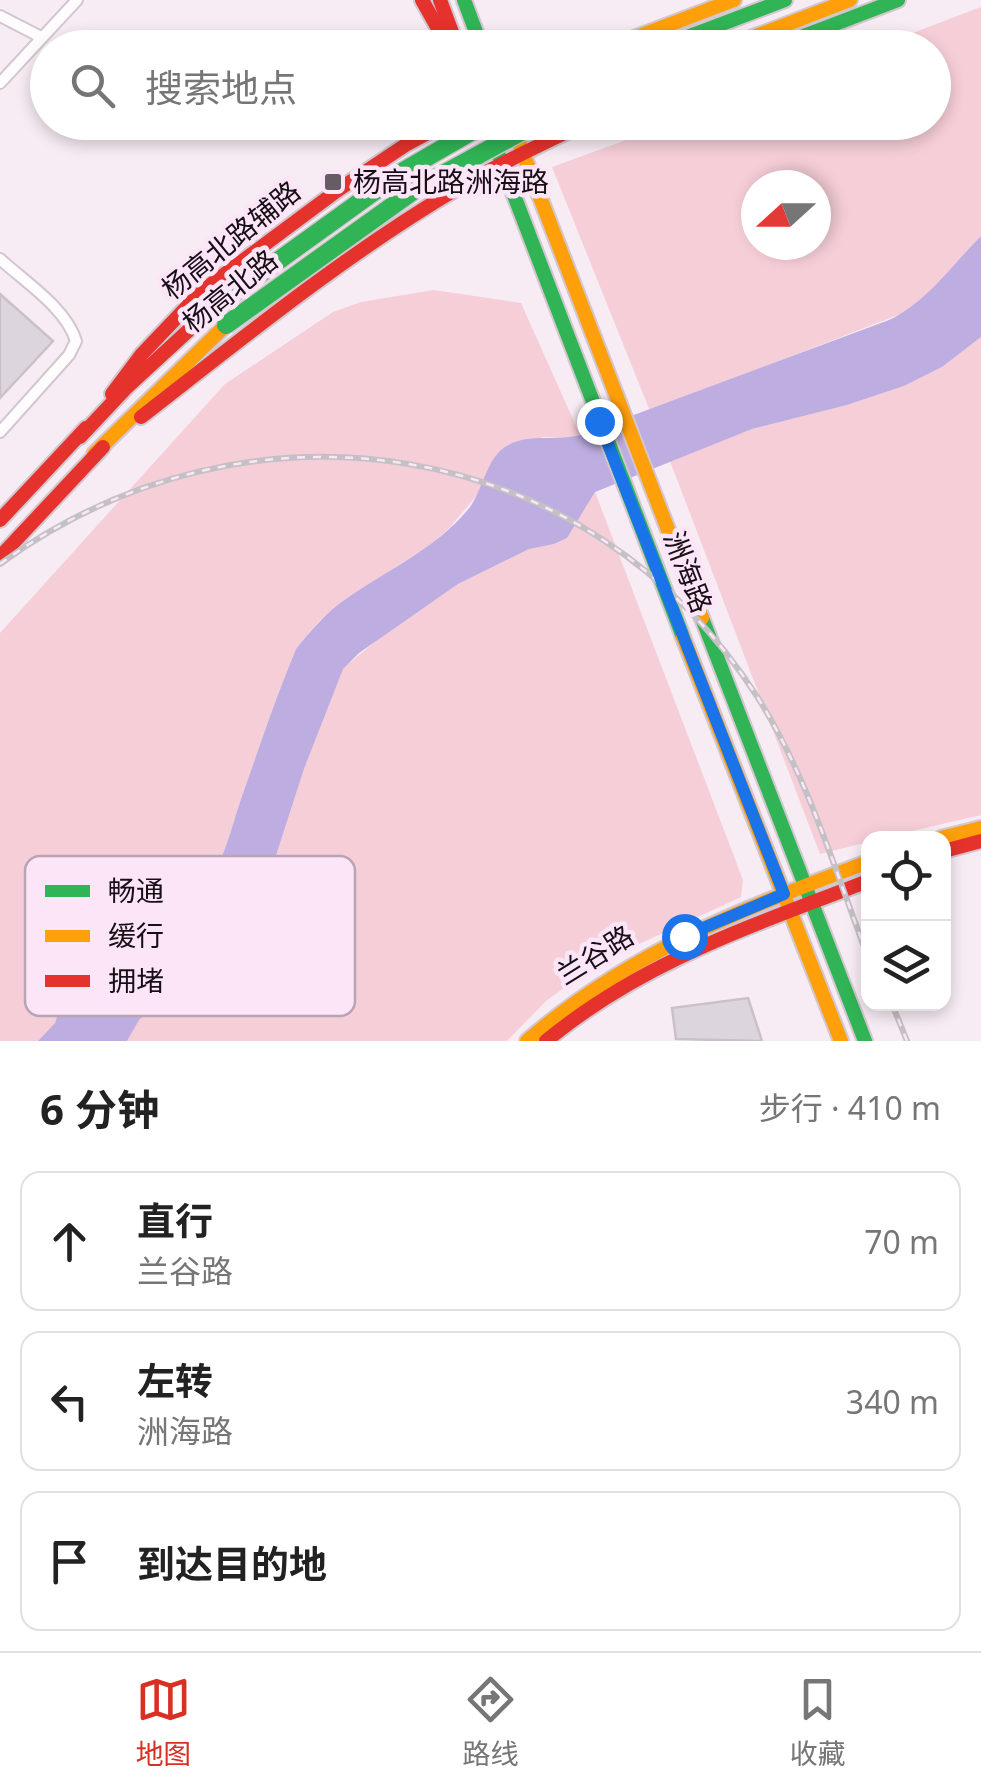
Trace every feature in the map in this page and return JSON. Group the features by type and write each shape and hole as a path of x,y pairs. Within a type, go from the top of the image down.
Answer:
{"main road":[{"path":"422,0 439,30"},
{"path":"440,0 451,30"},
{"path":"464,0 477,30"},
{"path":"476,0 482,30"},
{"path":"655,30 734,0"},
{"path":"706,30 785,0"},
{"path":"772,30 850,0"},
{"path":"819,30 898,0"},
{"name":"杨高北路辅路","path":"80,437 142,354 202,292 338,190 415,140"},
{"name":"杨高北路","path":"0,520 127,387 214,307 400,173 456,140"},
{"name":"洲海路","path":"493,140 841,1041"},
{"name":"杨高北路","path":"0,557 94,454 226,324 427,180 504,140"},
{"name":"洲海路","path":"518,140 865,1041"},
{"path":"94,454 366,248 440,198 551,140"},
{"path":"951,836 981,828"},
{"path":"951,849 981,841"},
{"name":"兰谷路","path":"526,1041 556,1013 618,970 684,936 809,895 861,866"},
{"name":"兰谷路","path":"809,895 861,884"},
{"name":"兰谷路","path":"546,1041 609,990 788,903"}],"street":[{"path":"49,30 77,0"},
{"path":"0,16 30,32"},
{"path":"0,84 30,50"},
{"path":"0,259 56,310 76,341 63,362 0,432"}],"shaded area":[{"path":"981,7 981,236 908,311 650,411 552,167 626,140 951,140 951,30 921,30"},
{"path":"981,236 981,337 942,367 904,386 752,429 595,492 567,538 529,549 458,584 359,653 343,669 276,856 222,856 296,649 339,604 425,548 456,522 470,507 493,459 505,447 532,438 580,435 889,320 927,293"},
{"path":"434,290 521,303 580,435 542,437 489,468 479,493 434,542 319,621 296,649 222,856 25,856 25,1016 57,1016 38,1041 0,1041 0,633 225,384 333,312 361,302"},
{"path":"981,337 981,815 912,831 861,831 861,844 820,854 670,461 752,429 904,386 942,367"},
{"path":"595,492 743,880 741,897 598,963 546,1001 507,1041 127,1041 142,1016 355,1016 355,856 276,856 343,668 458,584 529,548 567,538"},
{"path":"57,1016 143,1016 127,1041 38,1041"}],"building":[{"path":"0,294 53,341 0,398"},
{"path":"748,998 762,1041 676,1039 672,1008"}],"railway":[{"path":"0,564 97,507 199,471 305,457 409,464 510,492 604,540 687,609 758,698 806,792 861,938"},
{"path":"895,1011 907,1041"}],"traffic: fast":[{"path":"464,0 475,30"},
{"path":"706,30 785,0"},
{"path":"819,30 898,0"},
{"path":"214,307 400,173 457,140"},
{"path":"493,140 683,637"},
{"path":"226,325 416,189 506,140"},
{"path":"702,618 865,1041"}],"traffic: slow":[{"path":"655,30 734,0"},
{"path":"772,30 850,0"},
{"path":"518,140 702,618"},
{"path":"94,454 226,325"},
{"path":"683,637 841,1041"},
{"path":"951,836 981,828"},
{"path":"527,1041 606,982 647,958 732,916 861,865"}],"traffic: jam":[{"path":"422,0 439,30"},
{"path":"440,0 451,30"},
{"path":"112,394 142,354 202,291 338,190 414,140"},
{"path":"141,417 376,240 474,179 551,140"},
{"path":"80,437 127,387 214,307"},
{"path":"0,520 86,428"},
{"path":"0,557 103,447"},
{"path":"951,849 981,841"},
{"path":"546,1041 583,1013 660,967 741,930 861,884"}],"place":[{"name":"杨高北路洲海路","path":"333,182"}],"route":[{"path":"599,421 784,894 684,936"}]}
